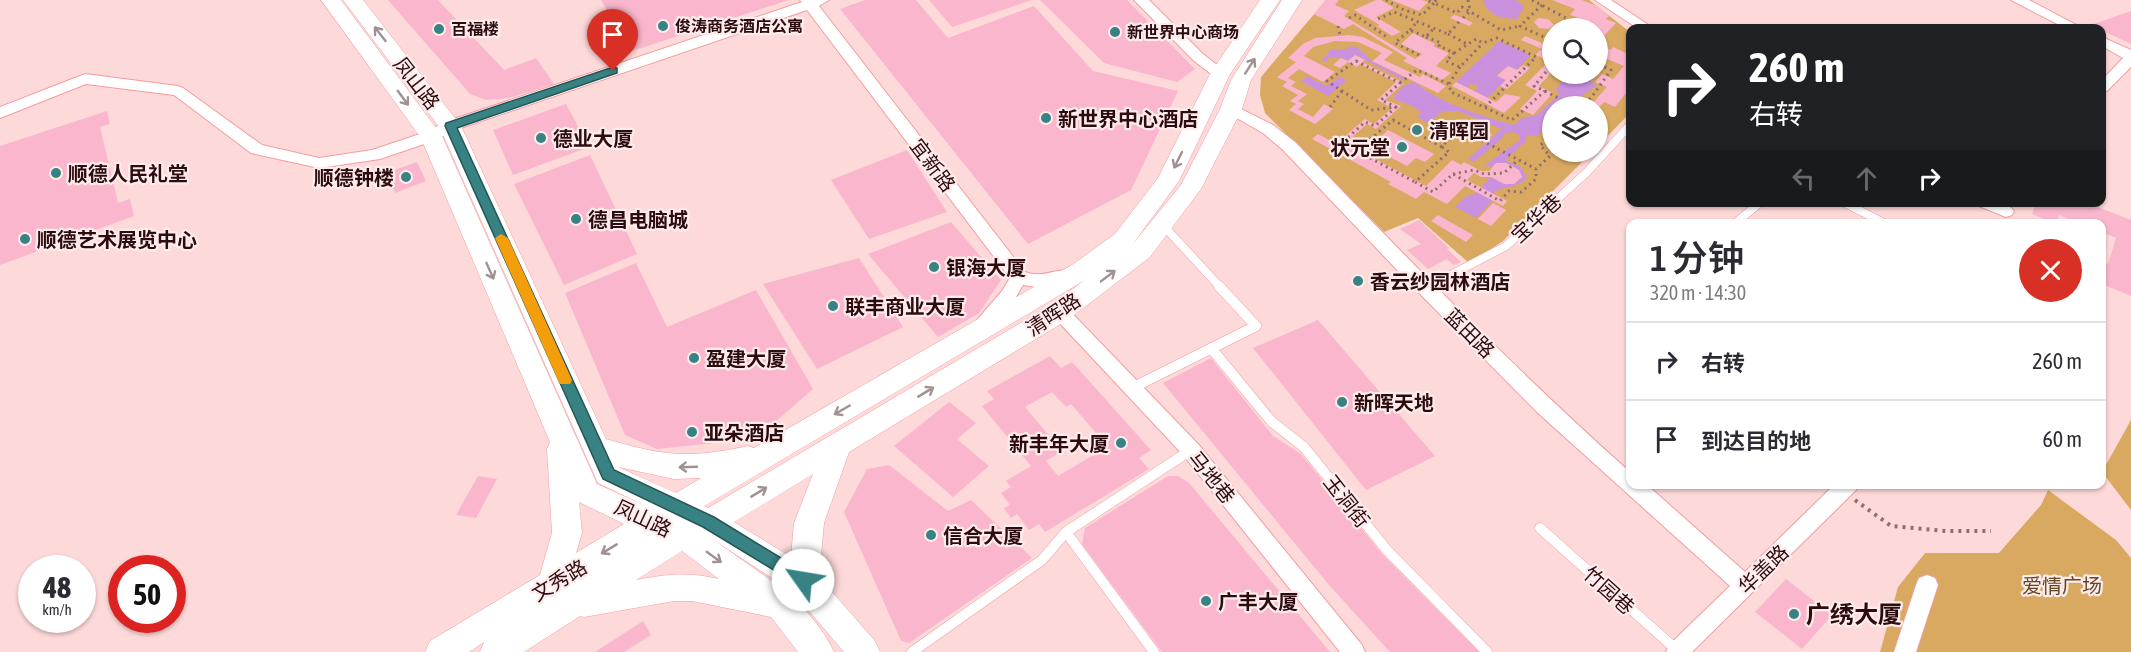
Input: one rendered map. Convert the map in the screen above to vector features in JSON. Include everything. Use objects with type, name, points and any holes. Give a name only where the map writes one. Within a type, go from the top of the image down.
[{"type":"street","name":"凤山路","points":[[331,0],[441,131],[586,492],[652,523]]},
{"type":"street","name":"凤山路","points":[[353,0],[441,131],[608,475],[679,522],[692,542],[780,605],[818,652]]},
{"type":"street","points":[[1141,0],[1198,57],[1220,74]]},
{"type":"street","name":"清晖路","points":[[679,522],[766,455],[1081,271],[1124,240],[1168,181],[1220,74],[1270,0]]},
{"type":"street","name":"清晖路","points":[[709,522],[1060,312],[1142,251],[1190,189],[1231,109],[1241,80],[1292,0]]},
{"type":"street","points":[[1602,0],[1640,24]]},
{"type":"street","points":[[2018,0],[2067,24]]},
{"type":"street","points":[[0,113],[85,79],[178,91],[257,149],[319,163],[374,155],[813,1]]},
{"type":"street","name":"宜新路","points":[[813,1],[1019,276]]},
{"type":"street","points":[[2106,43],[2131,57],[2106,84]]},
{"type":"street","name":"蓝田路","points":[[1231,109],[1268,129],[1288,146],[1545,408],[1626,480]]},
{"type":"street","points":[[980,330],[1008,296],[1019,276],[1032,282],[1050,282],[1081,271]]},
{"type":"street","name":"马地巷","points":[[1060,312],[1191,450],[1354,652]]},
{"type":"street","points":[[560,431],[567,533],[561,594],[683,587],[780,605]]},
{"type":"street","points":[[803,580],[809,523],[838,445]]},
{"type":"street","points":[[596,448],[675,467],[720,464],[766,455]]},
{"type":"street","name":"蓝田路","points":[[1637,489],[1746,586]]},
{"type":"street","name":"华盖路","points":[[1677,652],[1845,489]]},
{"type":"street","name":"文秀路","points":[[441,652],[561,594],[679,522]]},
{"type":"street","points":[[709,522],[803,580],[864,652]]},
{"type":"street","name":"文秀路","points":[[496,652],[561,594],[652,523],[709,522]]},
{"type":"street","points":[[1905,652],[1927,585]]},
{"type":"lane","name":"宝华巷","points":[[1425,288],[1506,246],[1587,172],[1626,129]]},
{"type":"lane","points":[[1740,219],[1755,207]]},
{"type":"lane","points":[[1853,207],[1876,219]]},
{"type":"lane","points":[[1132,388],[1256,326],[1162,224]]},
{"type":"lane","name":"玉洞街","points":[[1211,348],[1272,422],[1305,447],[1386,549],[1487,652]]},
{"type":"lane","points":[[912,652],[1042,560],[1066,532],[1191,450]]},
{"type":"lane","name":"竹园巷","points":[[1540,528],[1677,652]]},
{"type":"lane","points":[[1066,532],[1154,652]]},
{"type":"path","points":[[1386,0],[1404,10],[1422,15],[1435,2]]},
{"type":"path","points":[[1426,0],[1456,13],[1462,7],[1501,30],[1520,26],[1542,5]]},
{"type":"path","points":[[1468,0],[1470,11]]},
{"type":"path","points":[[1532,0],[1566,18]]},
{"type":"path","points":[[1463,18],[1470,11]]},
{"type":"path","points":[[1378,19],[1394,12],[1467,44]]},
{"type":"path","points":[[1349,18],[1355,15],[1395,43],[1419,55]]},
{"type":"path","points":[[1368,24],[1374,21]]},
{"type":"path","points":[[1395,43],[1418,21]]},
{"type":"path","points":[[1448,34],[1459,22]]},
{"type":"path","points":[[1338,26],[1340,35]]},
{"type":"path","points":[[1520,26],[1542,36]]},
{"type":"path","points":[[1425,37],[1434,28]]},
{"type":"path","points":[[1410,30],[1441,44],[1439,46],[1454,53]]},
{"type":"path","points":[[1485,107],[1536,57],[1497,38],[1483,43],[1460,67],[1449,84],[1451,92],[1512,120],[1545,91]]},
{"type":"path","points":[[1460,67],[1446,61],[1476,39],[1483,43]]},
{"type":"path","points":[[1396,107],[1371,110],[1327,81],[1356,61],[1400,83]]},
{"type":"path","points":[[1396,107],[1381,99],[1417,70],[1449,84]]},
{"type":"path","points":[[1542,77],[1534,86],[1554,96]]},
{"type":"path","points":[[1330,107],[1342,91]]},
{"type":"path","points":[[1396,107],[1375,126],[1365,122],[1342,143],[1434,192],[1453,174],[1474,170],[1484,174],[1504,173],[1518,160]]},
{"type":"path","points":[[1356,151],[1393,120],[1449,152],[1415,182]]},
{"type":"path","points":[[1442,147],[1458,128],[1536,169]]},
{"type":"path","points":[[1453,174],[1500,201],[1509,190],[1521,192],[1536,179],[1536,169],[1544,162]]},
{"type":"path","points":[[1847,489],[1891,526],[1946,531],[1991,531]]},
{"type":"green space","name":"清晖园","points":[[1326,0],[1589,0],[1626,29],[1626,117],[1608,136],[1608,96],[1542,96],[1542,162],[1582,162],[1503,241],[1469,263],[1418,218],[1384,232],[1265,113],[1260,95],[1261,77]]},
{"type":"green space","points":[[2131,420],[2131,510],[2106,477],[2106,465]]},
{"type":"green space","name":"爱情广场","points":[[2048,490],[2116,540],[2131,558],[2131,652],[1880,652],[1898,587],[1925,553],[1999,553],[2041,505]]},
{"type":"shaded area","points":[[1516,0],[1524,7],[1517,19],[1506,18],[1497,16],[1489,10],[1483,1]]},
{"type":"shaded area","points":[[1499,41],[1531,55],[1517,70],[1508,66],[1497,75],[1506,80],[1487,98],[1473,91],[1478,89],[1478,85],[1469,84],[1468,88],[1456,82]]},
{"type":"shaded area","points":[[1350,46],[1358,48],[1372,61],[1405,78],[1403,80],[1356,55],[1348,61],[1341,58],[1328,58],[1327,61],[1322,61],[1331,49],[1347,49]]},
{"type":"shaded area","points":[[1307,76],[1326,86],[1340,77],[1347,80],[1328,96],[1301,81]]},
{"type":"shaded area","points":[[1414,82],[1448,102],[1514,125],[1523,117],[1535,116],[1542,110],[1542,130],[1538,136],[1527,135],[1525,142],[1505,160],[1521,167],[1527,178],[1519,184],[1494,192],[1492,201],[1476,218],[1455,207],[1467,196],[1475,194],[1491,177],[1505,184],[1514,184],[1522,177],[1517,169],[1509,164],[1491,167],[1485,165],[1520,140],[1519,135],[1514,132],[1505,133],[1474,162],[1468,159],[1502,129],[1458,111],[1443,111],[1428,123],[1417,117],[1421,114],[1416,108],[1393,98],[1402,87]]},
{"type":"shaded area","points":[[1561,84],[1597,85],[1581,96],[1558,96],[1556,88]]},
{"type":"building","name":"百福楼","points":[[388,0],[438,0],[504,70],[536,58],[554,84],[509,98],[486,100],[470,94]]},
{"type":"building","name":"俊涛商务酒店公寓","points":[[601,0],[789,0],[632,51]]},
{"type":"building","name":"新世界中心酒店","points":[[865,0],[916,0],[948,38],[1034,6],[1093,71],[1178,91],[1131,190],[1028,244],[840,9]]},
{"type":"building","points":[[929,0],[1032,0],[952,27]]},
{"type":"building","name":"新世界中心商场","points":[[1040,0],[1127,0],[1195,69],[1177,82],[1104,63]]},
{"type":"building","points":[[1326,0],[1339,0],[1335,5],[1349,11],[1344,16],[1415,59],[1422,54],[1401,44],[1413,33],[1435,44],[1433,46],[1449,53],[1436,66],[1451,73],[1442,80],[1403,61],[1407,58],[1353,24],[1344,29],[1314,14]]},
{"type":"building","points":[[1381,0],[1394,8],[1376,17],[1401,32],[1392,36],[1377,26],[1380,25],[1354,10]]},
{"type":"building","points":[[1391,0],[1422,0],[1428,2],[1419,11]]},
{"type":"building","points":[[1552,0],[1582,0],[1597,6],[1609,16],[1607,18],[1576,18],[1570,15],[1575,9]]},
{"type":"building","points":[[2131,11],[2131,44],[2106,32],[2106,24],[2094,24]]},
{"type":"building","points":[[1454,15],[1473,23],[1469,26],[1450,18]]},
{"type":"building","points":[[1538,18],[1542,18],[1542,28],[1539,28],[1534,22]]},
{"type":"building","points":[[1608,20],[1616,23],[1608,32]]},
{"type":"building","points":[[1349,35],[1363,37],[1393,52],[1384,60],[1420,77],[1423,74],[1446,86],[1438,93],[1372,61],[1382,53],[1358,42],[1335,41],[1313,47],[1304,56],[1335,72],[1323,82],[1299,69],[1288,78],[1296,82],[1291,86],[1307,94],[1298,101],[1304,104],[1298,109],[1313,117],[1324,104],[1333,109],[1315,124],[1289,110],[1296,104],[1290,101],[1298,95],[1282,86],[1287,82],[1277,77],[1296,62],[1288,58],[1303,44],[1315,38]]},
{"type":"building","points":[[1525,36],[1542,43],[1542,49],[1521,40]]},
{"type":"building","points":[[1613,47],[1626,53],[1626,93],[1615,107],[1608,104],[1608,96],[1599,96],[1607,87],[1600,84],[1608,84],[1608,77],[1613,79],[1624,66],[1608,59],[1608,49],[1611,50]]},
{"type":"building","points":[[1540,50],[1542,51],[1542,58],[1536,55]]},
{"type":"building","points":[[1355,55],[1365,60],[1362,62],[1404,83],[1385,100],[1401,106],[1376,129],[1367,124],[1349,140],[1354,143],[1351,146],[1426,186],[1452,160],[1461,165],[1464,162],[1481,171],[1489,171],[1496,163],[1506,163],[1519,170],[1522,177],[1514,184],[1504,184],[1491,177],[1481,177],[1474,173],[1467,180],[1507,201],[1503,206],[1465,186],[1447,204],[1424,192],[1416,199],[1388,184],[1391,182],[1312,139],[1318,134],[1336,144],[1365,119],[1374,124],[1392,108],[1377,100],[1396,82],[1360,64],[1357,67],[1348,62],[1340,68],[1333,65],[1341,58],[1348,61]]},
{"type":"building","points":[[1523,65],[1530,68],[1507,89],[1500,86],[1506,80],[1497,76],[1508,66],[1517,70]]},
{"type":"building","points":[[1542,68],[1542,83],[1539,86],[1553,93],[1550,96],[1542,96],[1542,105],[1533,115],[1520,109],[1537,91],[1525,85]]},
{"type":"building","points":[[1456,82],[1496,102],[1505,94],[1521,97],[1504,113],[1452,86]]},
{"type":"building","name":"德业大厦","points":[[566,104],[589,147],[513,175],[493,130]]},
{"type":"building","name":"顺德人民礼堂","points":[[107,111],[110,124],[100,127],[118,203],[130,199],[134,216],[0,265],[0,146]]},
{"type":"building","points":[[1481,129],[1489,130],[1492,135],[1488,139],[1481,137],[1477,132]]},
{"type":"building","name":"状元堂","points":[[1388,130],[1434,154],[1425,162],[1416,158],[1407,166],[1379,151],[1388,143],[1379,138]]},
{"type":"building","points":[[907,150],[947,212],[869,239],[831,180]]},
{"type":"building","name":"德昌电脑城","points":[[590,155],[637,254],[564,285],[514,184]]},
{"type":"building","name":"顺德钟楼","points":[[417,162],[426,181],[395,193],[386,173]]},
{"type":"building","points":[[1493,203],[1506,210],[1491,226],[1478,219]]},
{"type":"building","points":[[2035,207],[2098,207],[2131,220],[2131,296],[2106,286],[2106,263],[2108,264],[2116,238],[2106,234],[2106,219],[2069,219],[2059,215],[2058,219],[2044,219],[2032,214]]},
{"type":"building","points":[[1438,215],[1473,235],[1466,242],[1431,221]]},
{"type":"building","points":[[1419,220],[1461,262],[1453,265],[1447,259],[1428,269],[1407,250],[1421,244],[1400,229]]},
{"type":"building","name":"银海大厦","points":[[951,222],[1001,280],[979,313],[938,337],[868,254]]},
{"type":"building","name":"联丰商业大厦","points":[[859,258],[903,327],[817,369],[763,284]]},
{"type":"building","name":"盈建大厦","points":[[636,263],[667,327],[756,290],[813,389],[766,430],[714,443],[657,449],[625,435],[565,293]]},
{"type":"building","name":"新晖天地","points":[[1318,320],[1435,456],[1366,490],[1253,348]]},
{"type":"building","name":"新丰年大厦","points":[[1050,356],[1061,368],[1072,362],[1151,450],[1139,458],[1149,469],[1045,532],[1039,524],[1029,530],[1017,514],[1011,518],[1004,508],[1010,505],[1001,493],[1011,487],[1006,481],[1031,466],[982,406],[994,399],[987,391]],"holes":[[[1052,392],[1066,407],[1071,404],[1096,433],[1091,437],[1102,450],[1058,476],[1046,461],[1062,451],[1025,407]]]},
{"type":"building","points":[[1211,358],[1273,436],[1301,454],[1382,554],[1479,652],[1390,652],[1329,585],[1163,383]]},
{"type":"building","points":[[949,402],[976,423],[957,439],[989,466],[953,497],[894,446]]},
{"type":"building","name":"信合大厦","points":[[889,465],[948,511],[971,500],[1032,558],[909,643],[901,641],[844,512],[867,469]]},
{"type":"building","points":[[478,476],[497,479],[476,518],[456,515]]},
{"type":"building","name":"广丰大厦","points":[[1168,476],[1178,476],[1189,483],[1330,652],[1162,652],[1082,544],[1085,528]]},
{"type":"building","name":"广绣大厦","points":[[1786,579],[1832,615],[1802,649],[1755,612]]},
{"type":"building","points":[[643,621],[651,635],[624,652],[595,652]]},
{"type":"slow traffic","points":[[501,238],[565,380]]},
{"type":"place","name":"俊涛商务酒店公寓","points":[[663,26]]},
{"type":"place","name":"百福楼","points":[[439,29]]},
{"type":"place","name":"新世界中心商场","points":[[1115,32]]},
{"type":"place","name":"新世界中心酒店","points":[[1046,118]]},
{"type":"place","name":"清晖园","points":[[1417,130]]},
{"type":"place","name":"德业大厦","points":[[541,138]]},
{"type":"place","name":"状元堂","points":[[1402,147]]},
{"type":"place","name":"顺德人民礼堂","points":[[56,173]]},
{"type":"place","name":"顺德钟楼","points":[[406,177]]},
{"type":"place","name":"德昌电脑城","points":[[576,219]]},
{"type":"place","name":"顺德艺术展览中心","points":[[25,239]]},
{"type":"place","name":"银海大厦","points":[[934,267]]},
{"type":"place","name":"香云纱园林酒店","points":[[1358,281]]},
{"type":"place","name":"联丰商业大厦","points":[[833,306]]},
{"type":"place","name":"盈建大厦","points":[[694,358]]},
{"type":"place","name":"新晖天地","points":[[1342,402]]},
{"type":"place","name":"亚朵酒店","points":[[692,432]]},
{"type":"place","name":"新丰年大厦","points":[[1121,443]]},
{"type":"place","name":"信合大厦","points":[[931,535]]},
{"type":"place","name":"广丰大厦","points":[[1206,601]]},
{"type":"place","name":"广绣大厦","points":[[1794,614]]},
{"type":"route","points":[[613,71],[450,126],[608,475],[709,522],[803,580]]}]
